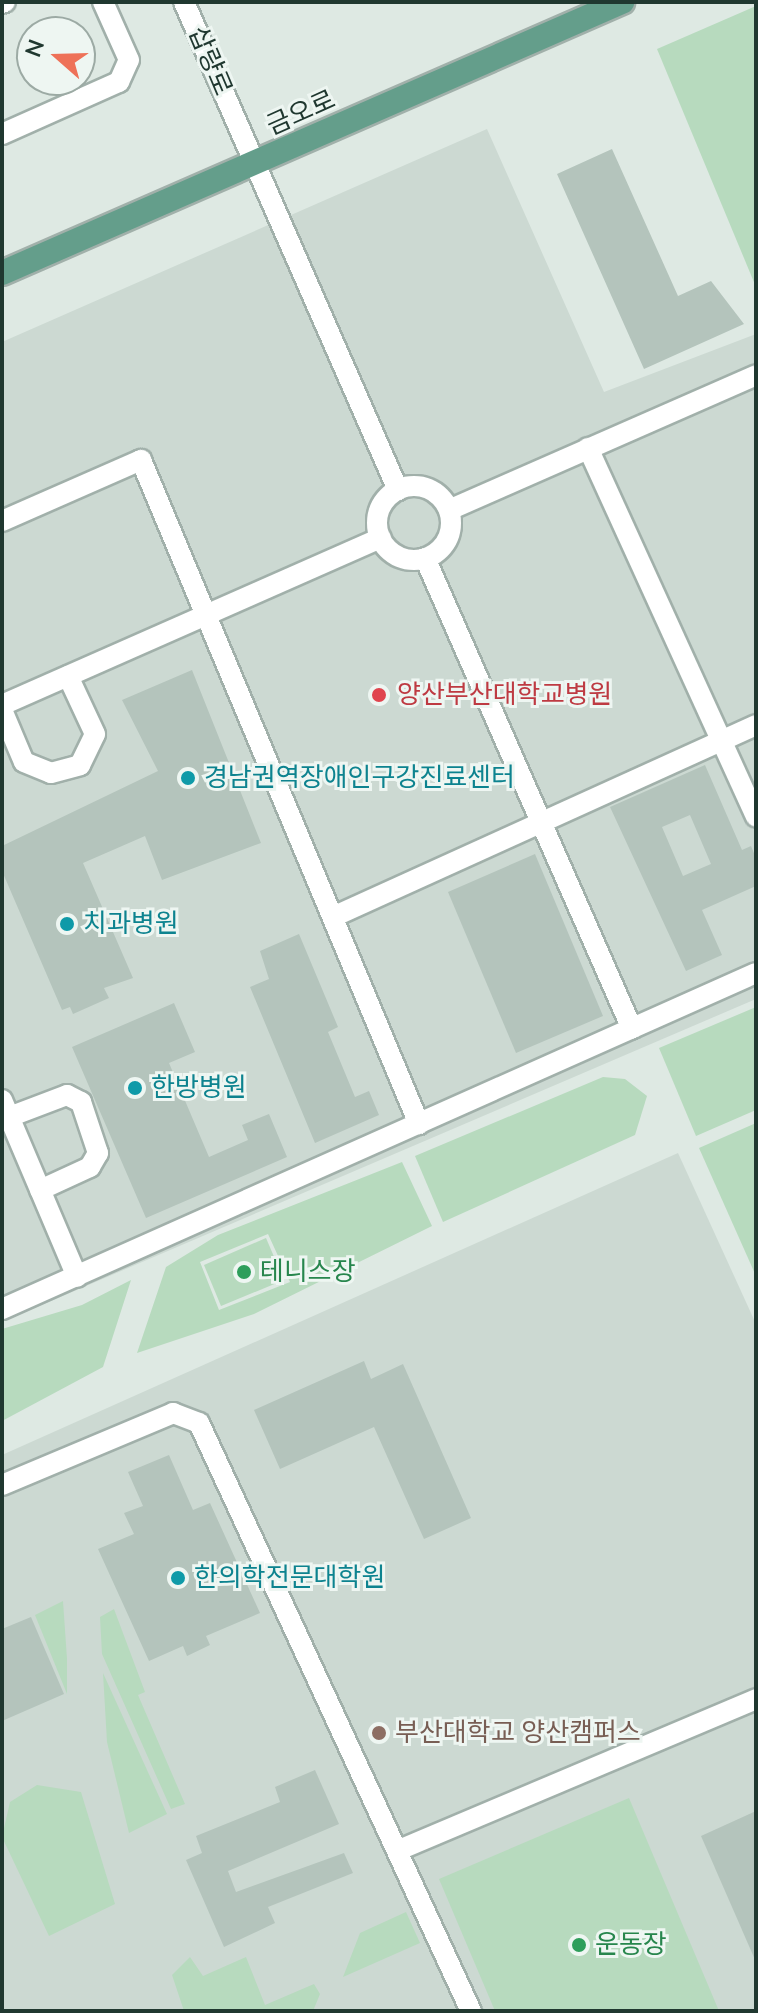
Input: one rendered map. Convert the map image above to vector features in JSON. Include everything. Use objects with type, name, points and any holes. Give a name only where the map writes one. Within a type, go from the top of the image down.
[{"type":"main road","name":"금오로","points":[[2,273],[622,2]]},
{"type":"street","points":[[2,134],[119,82],[129,60],[103,2]]},
{"type":"street","name":"삽량로","points":[[184,2],[398,490]]},
{"type":"street","points":[[449,510],[756,375]]},
{"type":"street","points":[[588,448],[756,816]]},
{"type":"street","points":[[2,521],[141,460],[335,916],[419,1124]]},
{"type":"street","points":[[422,487],[449,510],[445,544],[425,558],[404,559],[381,538],[378,516],[398,490],[422,487]]},
{"type":"street","points":[[68,676],[95,734],[80,765],[51,773],[24,762],[2,708],[68,676],[206,614],[381,538]]},
{"type":"street","points":[[425,558],[632,1029]]},
{"type":"street","points":[[335,916],[542,825],[756,725]]},
{"type":"street","points":[[2,1309],[756,973]]},
{"type":"street","points":[[40,1190],[90,1167],[98,1153],[81,1102],[67,1095],[6,1108],[40,1190],[77,1277]]},
{"type":"street","points":[[2,1485],[173,1413],[199,1423],[471,2011]]},
{"type":"street","points":[[399,1850],[756,1699]]},
{"type":"shaded area","name":"양산부산대학교병원","points":[[487,129],[604,392],[756,334],[756,999],[2,1322],[2,342]]},
{"type":"shaded area","name":"부산대학교 양산캠퍼스","points":[[678,1153],[756,1324],[756,2011],[2,2011],[2,1455]]},
{"type":"green space","points":[[756,6],[756,287],[657,49]]},
{"type":"green space","points":[[756,1007],[756,1110],[696,1136],[659,1048]]},
{"type":"green space","points":[[603,1077],[625,1079],[647,1096],[635,1135],[443,1222],[415,1156]]},
{"type":"green space","points":[[756,1123],[756,1276],[699,1148]]},
{"type":"green space","points":[[402,1162],[432,1226],[254,1314],[137,1353],[166,1267],[218,1235]],"holes":[[[268,1234],[290,1282],[219,1310],[200,1262]]]},
{"type":"green space","name":"테니스장","points":[[266,1238],[284,1280],[221,1306],[204,1265]]},
{"type":"green space","points":[[131,1280],[103,1367],[2,1421],[2,1329],[82,1305]]},
{"type":"green space","points":[[63,1601],[67,1659],[67,1694],[35,1615]]},
{"type":"green space","points":[[114,1609],[145,1692],[138,1695],[185,1804],[171,1809],[102,1654],[100,1617]]},
{"type":"green space","points":[[103,1673],[167,1814],[129,1833],[107,1742]]},
{"type":"green space","points":[[37,1785],[81,1792],[115,1904],[49,1936],[2,1837],[10,1802]]},
{"type":"green space","name":"운동장","points":[[629,1798],[719,2011],[495,2011],[439,1879]]},
{"type":"green space","points":[[406,1912],[420,1943],[343,1977],[360,1933]]},
{"type":"green space","points":[[190,1957],[203,1976],[246,1957],[265,2005],[314,1984],[320,1994],[313,2011],[184,2011],[172,1975]]},
{"type":"building","points":[[612,149],[678,296],[711,281],[744,324],[644,369],[557,174]]},
{"type":"building","points":[[192,670],[261,843],[162,880],[145,836],[83,863],[133,978],[104,988],[109,998],[73,1014],[70,1007],[62,1010],[2,871],[2,846],[158,771],[122,700]]},
{"type":"building","points":[[705,765],[742,850],[751,846],[756,858],[756,886],[702,910],[722,955],[686,971],[610,807]],"holes":[[[690,815],[711,864],[683,876],[662,827]]]},
{"type":"building","points":[[535,854],[603,1016],[516,1053],[448,892]]},
{"type":"building","points":[[299,934],[338,1027],[328,1032],[355,1097],[369,1091],[379,1115],[315,1143],[250,987],[269,979],[260,951]]},
{"type":"building","name":"한방병원","points":[[174,1003],[195,1052],[169,1063],[209,1157],[248,1140],[242,1125],[269,1114],[287,1157],[146,1218],[72,1047]]},
{"type":"building","points":[[364,1361],[371,1379],[403,1364],[471,1518],[424,1539],[374,1427],[280,1469],[254,1410]]},
{"type":"building","name":"한의학전문대학원","points":[[169,1455],[193,1510],[210,1503],[260,1613],[206,1636],[210,1645],[187,1656],[183,1646],[149,1661],[98,1549],[134,1534],[124,1513],[143,1506],[128,1472]]},
{"type":"building","points":[[31,1617],[64,1694],[2,1721],[2,1629]]},
{"type":"building","points":[[315,1770],[339,1824],[228,1871],[236,1892],[344,1853],[353,1873],[268,1907],[275,1923],[224,1947],[186,1860],[202,1853],[196,1836],[280,1802],[275,1787]]},
{"type":"building","points":[[756,1811],[756,1962],[701,1836]]},
{"type":"place","name":"양산부산대학교병원","points":[[379,695]]},
{"type":"place","name":"경남권역장애인구강진료센터","points":[[188,778]]},
{"type":"place","name":"치과병원","points":[[67,924]]},
{"type":"place","name":"한방병원","points":[[135,1088]]},
{"type":"place","name":"테니스장","points":[[244,1272]]},
{"type":"place","name":"한의학전문대학원","points":[[178,1578]]},
{"type":"place","name":"부산대학교 양산캠퍼스","points":[[379,1733]]},
{"type":"place","name":"운동장","points":[[579,1945]]}]
